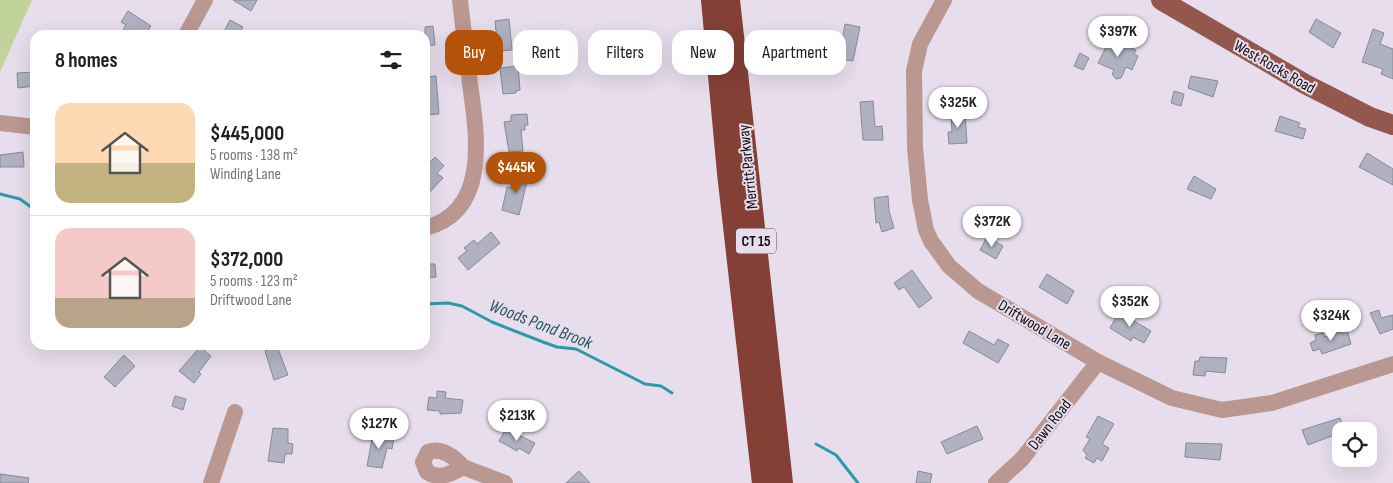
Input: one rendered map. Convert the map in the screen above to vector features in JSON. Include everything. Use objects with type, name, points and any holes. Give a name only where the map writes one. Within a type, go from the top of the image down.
[{"type":"highway","name":"Merritt Parkway","points":[[712,0],[728,173],[763,483]]},
{"type":"highway","name":"Merritt Parkway","points":[[729,0],[782,483]]},
{"type":"main road","name":"West Rocks Road","points":[[1161,0],[1305,84],[1363,114],[1393,125]]},
{"type":"street","points":[[189,30],[205,0]]},
{"type":"street","points":[[430,227],[440,224],[459,209],[470,189],[473,177],[476,136],[460,0]]},
{"type":"street","name":"Driftwood Lane","points":[[944,0],[920,44],[914,71],[915,148],[920,200],[926,230],[931,241],[949,266],[978,291],[1098,362],[1172,398],[1222,410],[1281,401],[1393,364]]},
{"type":"street","points":[[0,123],[30,126]]},
{"type":"street","name":"Dawn Road","points":[[996,483],[1022,459],[1098,362]]},
{"type":"street","points":[[211,483],[235,412]]},
{"type":"street","points":[[463,467],[506,483]]},
{"type":"green space","points":[[0,0],[32,0],[0,72]]},
{"type":"building","points":[[233,0],[257,0],[251,11]]},
{"type":"building","points":[[128,11],[151,26],[148,30],[123,30],[126,25],[121,22]]},
{"type":"building","points":[[509,19],[512,50],[503,51],[503,30],[496,30],[495,21]]},
{"type":"building","points":[[1316,19],[1341,33],[1333,48],[1309,32]]},
{"type":"building","points":[[230,20],[243,27],[241,30],[225,30]]},
{"type":"building","points":[[845,24],[860,27],[853,61],[846,60],[846,30],[844,30]]},
{"type":"building","points":[[433,26],[435,45],[430,46],[430,30],[425,30],[425,27]]},
{"type":"building","points":[[1373,29],[1384,33],[1380,44],[1393,49],[1393,79],[1381,74],[1383,69],[1362,62]]},
{"type":"building","points":[[1110,39],[1136,50],[1134,54],[1138,56],[1132,70],[1126,67],[1121,78],[1116,79],[1112,74],[1114,70],[1098,63]]},
{"type":"building","points":[[1080,53],[1089,58],[1083,70],[1074,66]]},
{"type":"building","points":[[513,67],[513,75],[519,75],[520,90],[516,91],[516,93],[503,94],[501,75],[503,75],[503,68]]},
{"type":"building","points":[[30,72],[30,87],[18,88],[17,73]]},
{"type":"building","points":[[436,76],[439,114],[430,115],[430,77]]},
{"type":"building","points":[[1191,76],[1218,81],[1213,97],[1188,88]]},
{"type":"building","points":[[1174,91],[1184,94],[1181,106],[1171,103]]},
{"type":"building","points":[[873,101],[875,127],[882,126],[883,140],[863,140],[860,102]]},
{"type":"building","points":[[965,112],[967,143],[949,144],[948,132],[952,132],[951,113]]},
{"type":"building","points":[[527,114],[528,125],[525,125],[525,130],[521,130],[523,151],[509,152],[504,122],[511,121],[511,115]]},
{"type":"building","points":[[1280,116],[1300,123],[1298,127],[1306,129],[1303,139],[1275,131]]},
{"type":"building","points":[[23,152],[24,167],[0,167],[0,155]]},
{"type":"building","points":[[1367,153],[1393,169],[1393,185],[1359,167]]},
{"type":"building","points":[[435,157],[444,166],[437,173],[443,178],[430,192],[430,162]]},
{"type":"building","points":[[519,170],[529,173],[519,215],[502,210],[507,187],[511,188],[514,176],[517,176]]},
{"type":"building","points":[[1194,176],[1216,189],[1211,199],[1187,189]]},
{"type":"building","points":[[888,196],[889,211],[894,228],[882,232],[879,222],[876,223],[874,198]]},
{"type":"building","points":[[491,232],[500,243],[468,270],[458,258],[467,251],[464,248],[474,240],[477,244]]},
{"type":"building","points":[[987,237],[1003,246],[996,259],[980,250]]},
{"type":"building","points":[[430,264],[435,264],[436,277],[430,278]]},
{"type":"building","points":[[912,270],[932,298],[919,308],[904,287],[899,290],[894,283]]},
{"type":"building","points":[[1047,274],[1074,291],[1067,304],[1039,287]]},
{"type":"building","points":[[1379,310],[1381,318],[1393,315],[1393,329],[1380,334],[1370,313]]},
{"type":"building","points":[[1119,312],[1151,331],[1144,343],[1133,337],[1131,341],[1110,328]]},
{"type":"building","points":[[1347,330],[1351,344],[1322,354],[1320,349],[1313,351],[1310,343],[1316,340],[1315,335],[1323,333],[1324,337]]},
{"type":"building","points":[[969,331],[994,345],[998,339],[1009,345],[998,363],[963,343]]},
{"type":"building","points":[[197,350],[204,350],[211,356],[199,372],[201,374],[194,383],[179,371]]},
{"type":"building","points":[[279,350],[288,375],[274,380],[265,351]]},
{"type":"building","points":[[124,355],[135,366],[115,387],[104,377]]},
{"type":"building","points":[[1200,357],[1227,358],[1225,373],[1206,371],[1205,376],[1193,375],[1195,361],[1199,361]]},
{"type":"building","points":[[437,391],[446,392],[445,398],[463,400],[461,413],[440,414],[440,411],[427,410],[429,397],[437,398]]},
{"type":"building","points":[[175,396],[186,399],[183,410],[172,406]]},
{"type":"building","points":[[1098,416],[1114,424],[1102,444],[1109,448],[1102,461],[1097,458],[1094,463],[1085,458],[1087,455],[1083,450],[1090,439],[1086,437]]},
{"type":"building","points":[[1340,418],[1342,422],[1332,422],[1332,436],[1308,445],[1302,430]]},
{"type":"building","points":[[977,426],[983,439],[947,454],[941,442]]},
{"type":"building","points":[[273,428],[288,429],[288,443],[293,444],[292,454],[285,454],[284,463],[268,461]]},
{"type":"building","points":[[506,429],[535,443],[529,454],[519,448],[517,451],[499,441]]},
{"type":"building","points":[[373,434],[394,438],[392,449],[387,448],[382,468],[367,466]]},
{"type":"building","points":[[1186,443],[1222,444],[1220,460],[1185,457]]},
{"type":"building","points":[[579,471],[590,483],[566,483]]},
{"type":"building","points":[[918,471],[932,474],[930,483],[916,483]]},
{"type":"building","points":[[0,474],[29,478],[28,483],[0,483]]},
{"type":"waterway","name":"Woods Pond Brook","points":[[0,194],[20,199],[30,206]]},
{"type":"waterway","name":"Woods Pond Brook","points":[[430,304],[448,303],[462,306],[492,322],[543,342],[557,347],[576,349],[645,384],[661,386],[672,393]]},
{"type":"waterway","name":"Woods Pond Brook","points":[[816,444],[836,455],[858,483]]}]
